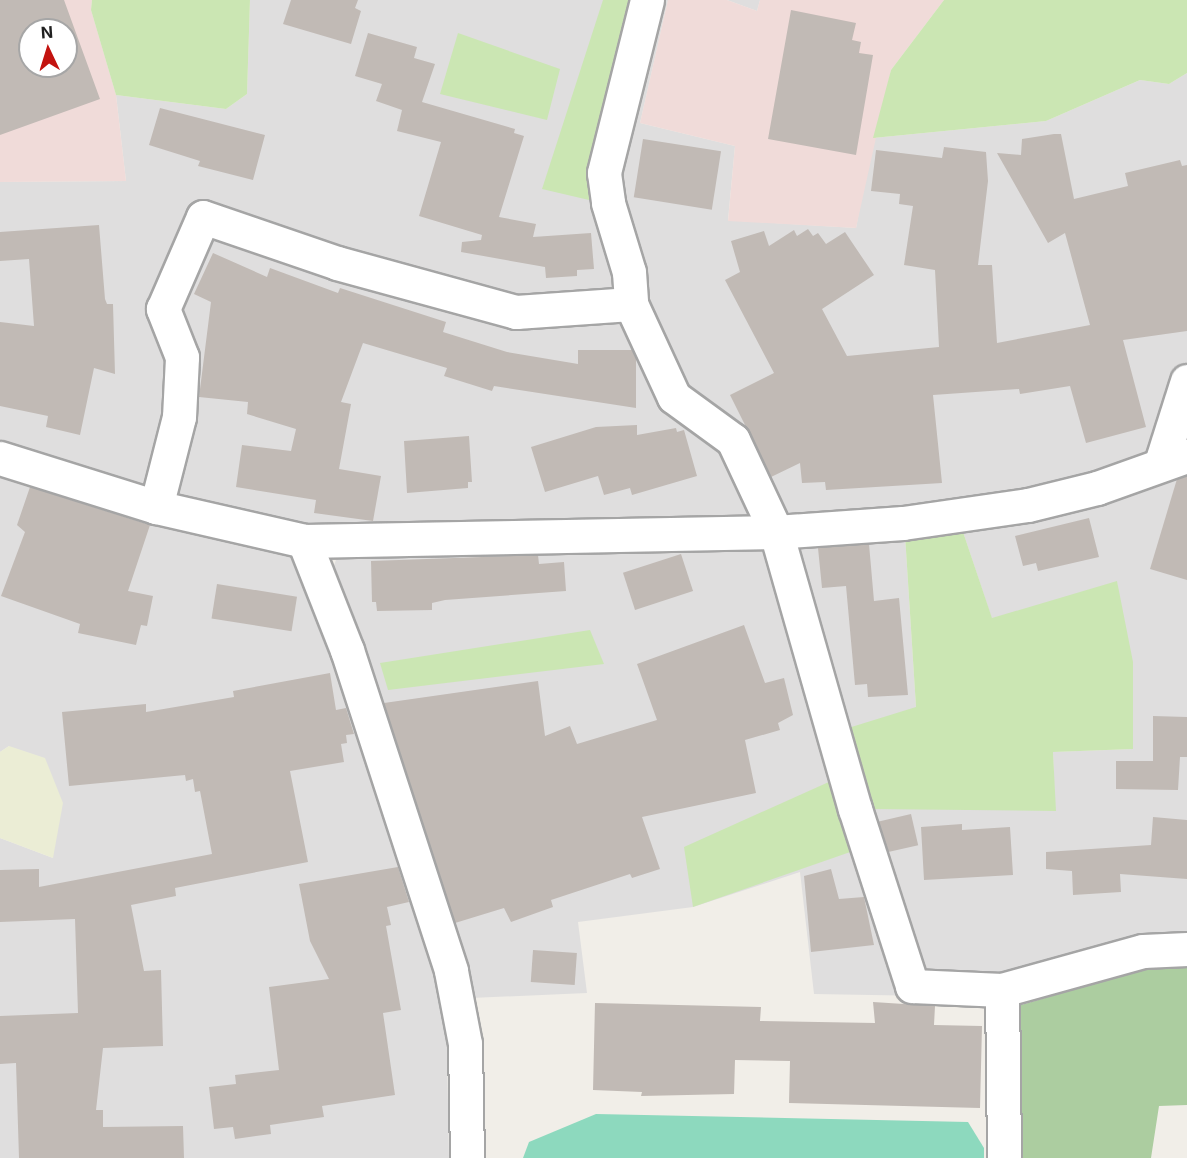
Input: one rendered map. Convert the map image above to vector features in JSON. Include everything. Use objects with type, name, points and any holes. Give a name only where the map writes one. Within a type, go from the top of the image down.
[{"type":"street","points":[[647,0],[604,173],[608,203],[628,272],[631,304],[674,397],[733,440],[776,531],[855,809],[912,986],[1002,990],[1143,951],[1187,949]]},
{"type":"street","points":[[156,507],[179,417],[182,357],[162,309],[203,217],[337,263],[516,312],[631,304]]},
{"type":"street","points":[[0,458],[156,507],[304,541],[776,531],[965,516],[1096,488],[1174,460],[1187,381]]},
{"type":"street","points":[[304,541],[347,650],[451,971],[465,1044],[467,1158]]},
{"type":"street","points":[[1002,990],[1004,1158]]},
{"type":"shaded area","points":[[0,0],[92,0],[91,10],[116,95],[126,181],[0,182]]},
{"type":"shaded area","points":[[250,0],[668,0],[640,123],[735,146],[728,220],[856,228],[873,138],[1046,121],[1140,80],[1169,84],[1187,73],[1187,447],[1088,479],[945,506],[764,520],[312,531],[0,449],[0,182],[126,181],[116,95],[226,109],[247,94]]},
{"type":"shaded area","points":[[668,0],[727,0],[757,11],[760,0],[944,0],[891,70],[856,228],[728,221],[735,146],[640,123]]},
{"type":"shaded area","points":[[727,0],[760,0],[757,11]]},
{"type":"shaded area","points":[[1187,463],[1187,964],[1148,968],[1014,1007],[987,997],[814,994],[800,872],[693,907],[578,922],[587,993],[471,998],[330,576],[339,552],[905,535],[916,707],[1055,811],[1053,752],[1133,749],[1117,582],[992,619],[962,529]]},
{"type":"shaded area","points":[[0,469],[290,552],[338,663],[446,995],[449,1158],[0,1158],[0,838],[53,858],[9,746],[0,752]]},
{"type":"green space","points":[[92,0],[250,0],[247,94],[226,109],[116,95],[91,10]]},
{"type":"green space","points":[[603,0],[636,0],[589,200],[542,189]]},
{"type":"green space","points":[[944,0],[1187,0],[1187,73],[1169,84],[1140,80],[1046,121],[873,138],[891,70]]},
{"type":"green space","points":[[458,33],[560,69],[547,120],[440,94]]},
{"type":"green space","points":[[962,529],[992,618],[1117,581],[1133,662],[1133,749],[1053,752],[1056,811],[869,809],[845,729],[916,707],[905,535]]},
{"type":"green space","points":[[590,630],[604,664],[388,690],[380,663]]},
{"type":"green space","points":[[9,746],[45,758],[63,803],[53,858],[0,838],[0,752]]},
{"type":"green space","points":[[831,781],[856,850],[693,907],[684,847]]},
{"type":"green space","points":[[1187,964],[1187,1105],[1159,1106],[1151,1158],[1018,1158],[1014,1007],[1148,968]]},
{"type":"green space","points":[[596,1114],[968,1122],[984,1148],[984,1158],[523,1158],[529,1142]]},
{"type":"building","points":[[0,0],[64,0],[71,18],[18,18],[18,78],[78,78],[78,38],[100,99],[0,135]]},
{"type":"building","points":[[291,0],[358,0],[355,8],[361,11],[351,44],[283,24]]},
{"type":"building","points":[[791,10],[856,23],[852,40],[861,42],[859,53],[873,55],[856,155],[768,139]]},
{"type":"building","points":[[368,33],[417,47],[414,58],[435,64],[422,102],[515,129],[514,133],[524,136],[499,217],[536,224],[533,237],[591,233],[594,269],[577,270],[577,276],[546,278],[545,267],[461,252],[462,242],[481,240],[482,235],[419,216],[441,142],[397,131],[402,110],[376,101],[382,84],[355,76]]},
{"type":"building","points":[[160,108],[265,135],[253,180],[198,166],[200,161],[149,145]]},
{"type":"building","points":[[1061,134],[1074,199],[1128,186],[1125,173],[1180,160],[1182,166],[1187,165],[1187,331],[1123,340],[1146,427],[1086,443],[1070,386],[1020,394],[1019,389],[933,395],[942,483],[826,490],[825,482],[802,483],[800,463],[771,477],[730,395],[774,373],[725,280],[740,272],[731,241],[764,231],[769,246],[794,230],[797,236],[808,229],[813,236],[818,233],[826,244],[845,232],[874,275],[822,309],[847,356],[939,347],[935,270],[904,265],[913,206],[899,204],[900,194],[871,191],[876,150],[942,158],[944,147],[986,152],[988,181],[978,265],[992,265],[997,343],[1090,325],[1065,233],[1048,243],[997,153],[1021,155],[1022,139]]},
{"type":"building","points":[[643,139],[721,151],[712,210],[634,197]]},
{"type":"building","points":[[99,225],[105,299],[107,304],[113,304],[115,374],[94,368],[80,435],[46,427],[48,416],[0,406],[0,322],[34,326],[29,259],[0,261],[0,232]]},
{"type":"building","points":[[213,253],[267,277],[270,268],[338,293],[340,288],[446,322],[443,332],[507,352],[578,364],[578,350],[632,350],[636,358],[636,408],[494,386],[492,391],[444,376],[447,368],[363,343],[341,402],[351,404],[339,469],[381,476],[373,521],[314,513],[316,500],[236,487],[242,445],[291,451],[296,429],[247,414],[248,402],[199,397],[211,302],[194,294]]},
{"type":"building","points":[[637,425],[637,435],[676,428],[677,432],[684,430],[697,476],[632,495],[630,488],[604,495],[598,476],[545,492],[531,447],[596,427]]},
{"type":"building","points":[[469,436],[472,482],[468,482],[468,488],[407,493],[404,441]]},
{"type":"building","points":[[1187,476],[1187,580],[1150,569],[1177,479]]},
{"type":"building","points":[[30,487],[150,525],[128,591],[153,596],[147,626],[141,625],[136,645],[78,633],[80,624],[1,596],[25,532],[17,525]]},
{"type":"building","points":[[1089,518],[1099,557],[1038,571],[1036,563],[1023,566],[1015,536]]},
{"type":"building","points":[[869,544],[874,601],[899,598],[908,695],[868,697],[867,684],[855,685],[846,586],[822,588],[818,548]]},
{"type":"building","points":[[681,554],[693,591],[635,610],[623,573]]},
{"type":"building","points":[[538,555],[539,564],[564,562],[566,591],[445,600],[432,603],[432,610],[377,611],[376,602],[372,602],[371,561]]},
{"type":"building","points":[[217,584],[297,597],[292,631],[212,619]]},
{"type":"building","points":[[744,625],[765,683],[784,678],[793,715],[778,723],[780,730],[745,740],[756,793],[642,817],[660,869],[632,878],[630,874],[551,900],[553,907],[511,922],[504,908],[455,923],[384,703],[538,681],[545,736],[570,726],[577,744],[657,720],[637,664]]},
{"type":"building","points":[[330,673],[336,710],[346,708],[354,734],[346,735],[347,743],[341,744],[344,762],[290,771],[308,862],[175,888],[176,896],[131,905],[144,971],[161,970],[163,1046],[103,1048],[96,1110],[103,1110],[103,1127],[183,1126],[184,1158],[19,1158],[16,1063],[0,1064],[0,1016],[78,1013],[75,919],[0,922],[0,870],[39,869],[39,887],[212,854],[200,791],[195,792],[193,779],[186,781],[185,775],[69,786],[62,712],[146,704],[146,712],[234,697],[233,691]]},
{"type":"building","points":[[1153,716],[1187,717],[1187,757],[1180,757],[1178,790],[1116,789],[1116,761],[1153,761]]},
{"type":"building","points":[[911,814],[918,845],[886,853],[879,821]]},
{"type":"building","points":[[1153,817],[1187,820],[1187,879],[1120,874],[1121,892],[1073,895],[1072,871],[1046,869],[1046,852],[1151,845]]},
{"type":"building","points":[[962,824],[962,830],[1010,827],[1013,875],[924,880],[921,827]]},
{"type":"building","points":[[398,867],[409,902],[387,907],[391,925],[386,926],[401,1010],[383,1013],[395,1095],[322,1106],[324,1117],[270,1125],[271,1134],[235,1139],[233,1127],[214,1129],[209,1087],[236,1084],[235,1075],[279,1070],[269,987],[329,979],[310,941],[299,884]]},
{"type":"building","points":[[831,869],[839,899],[864,897],[874,945],[811,952],[804,876]]},
{"type":"building","points":[[533,950],[577,953],[575,985],[531,982]]},
{"type":"building","points":[[873,1002],[935,1006],[934,1025],[982,1026],[980,1108],[789,1103],[790,1061],[735,1060],[734,1094],[641,1096],[642,1092],[593,1090],[595,1003],[761,1007],[760,1021],[875,1023]]}]
